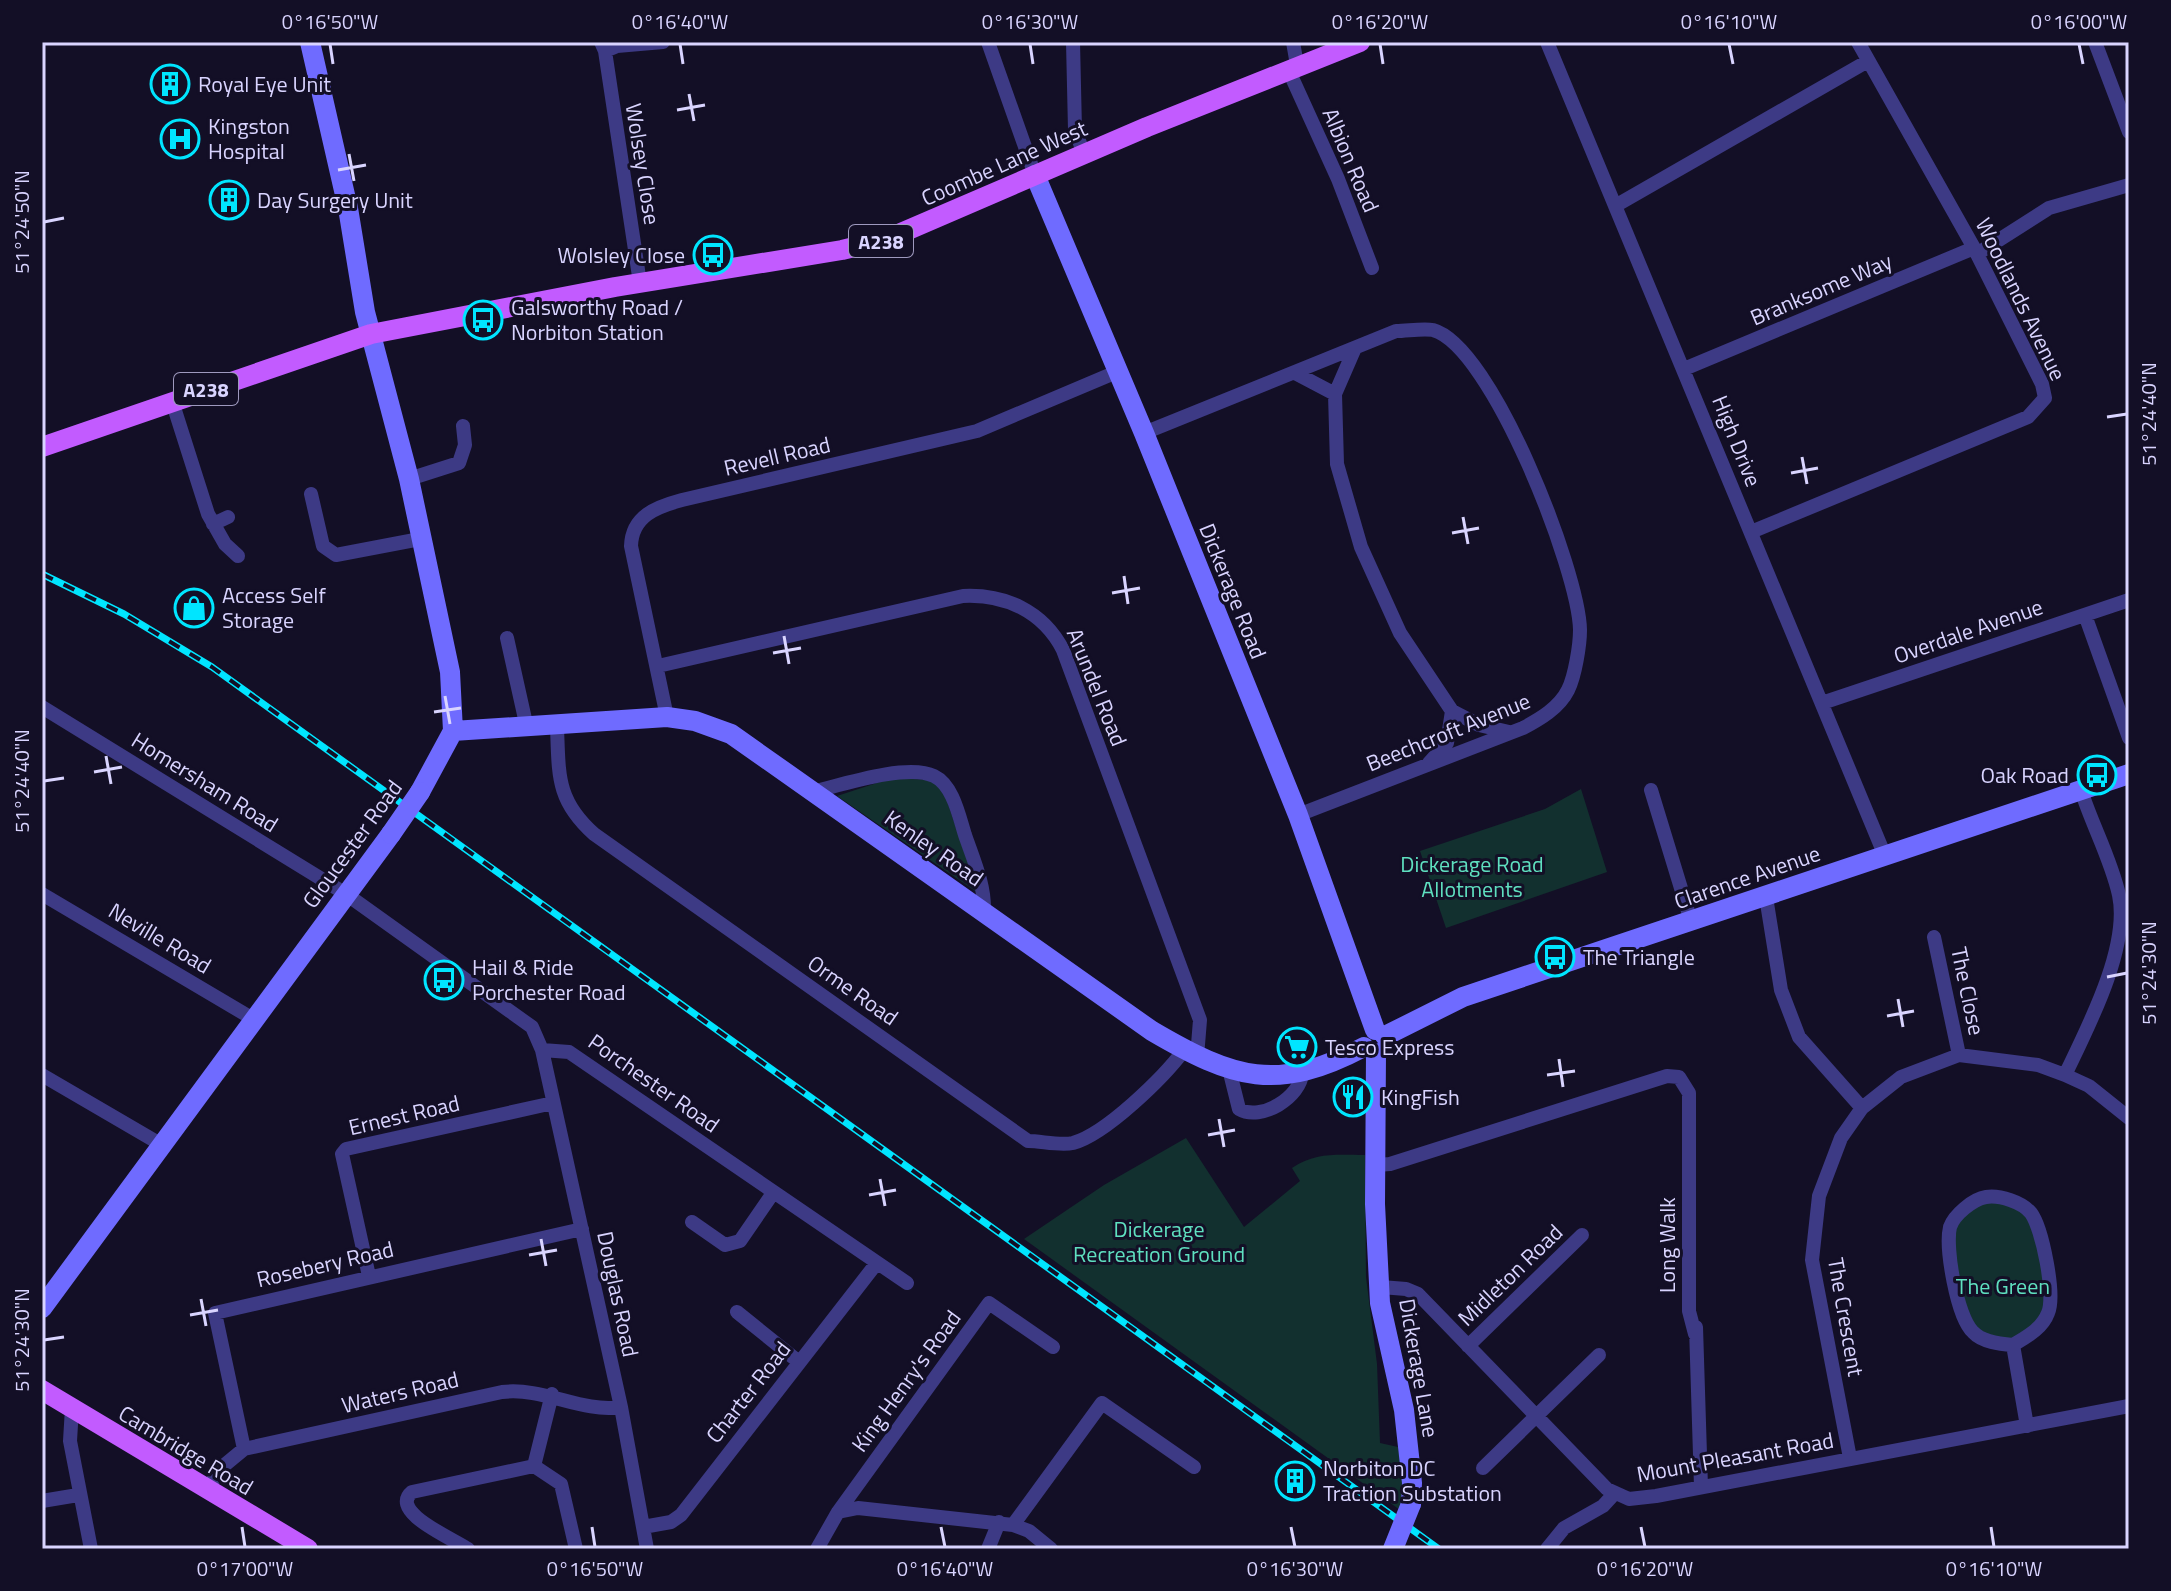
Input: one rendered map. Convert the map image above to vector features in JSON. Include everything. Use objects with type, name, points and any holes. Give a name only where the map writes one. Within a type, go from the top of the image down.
[{"type":"main road","name":"Coombe Lane West","points":[[371,334],[640,283],[870,244],[940,218],[1084,154],[1360,42]]},
{"type":"main road","name":"A238","points":[[42,447],[371,334]]},
{"type":"main road","name":"Cambridge Road","points":[[42,1390],[308,1549]]},
{"type":"street","points":[[310,42],[348,208],[371,334],[409,479],[450,672],[453,731]]},
{"type":"street","name":"Wolsey Close","points":[[640,283],[603,47],[663,42]]},
{"type":"street","points":[[988,42],[1035,175]]},
{"type":"street","points":[[1073,42],[1075,130],[1084,154]]},
{"type":"street","name":"Albion Road","points":[[1293,42],[1293,67],[1372,268]]},
{"type":"street","name":"High Drive","points":[[1547,42],[1885,856]]},
{"type":"street","name":"Woodlands Avenue","points":[[1751,532],[2038,410],[2045,398],[2042,384],[1976,251],[1858,42]]},
{"type":"street","points":[[2095,42],[2129,132]]},
{"type":"street","points":[[1615,206],[1868,61]]},
{"type":"street","name":"Dickerage Road","points":[[1035,175],[1119,371],[1298,815],[1375,1041],[1376,1239],[1381,1287]]},
{"type":"street","name":"Branksome Way","points":[[1684,369],[1976,251],[2049,208],[2129,185]]},
{"type":"street","name":"Beechcroft Avenue","points":[[1144,433],[1297,374],[1396,331],[1434,330],[1461,351],[1495,396],[1527,458],[1560,549],[1580,629],[1569,689],[1547,715],[1427,766],[1298,815]]},
{"type":"street","points":[[1355,348],[1335,394],[1337,464],[1361,547],[1400,633],[1452,711],[1479,725],[1510,732]]},
{"type":"street","name":"Revell Road","points":[[667,717],[631,546],[637,525],[655,507],[977,431],[1119,371]]},
{"type":"street","points":[[1297,374],[1335,394]]},
{"type":"street","points":[[172,401],[213,524],[225,544],[238,556]]},
{"type":"street","points":[[409,479],[468,464],[463,426]]},
{"type":"street","points":[[311,494],[323,546],[336,555],[420,539]]},
{"type":"street","points":[[213,524],[228,517]]},
{"type":"street","name":"Arundel Road","points":[[658,666],[963,596],[995,597],[1035,615],[1047,625],[1063,650],[1200,1020],[1191,1053]]},
{"type":"street","name":"Overdale Avenue","points":[[1822,703],[2129,600]]},
{"type":"street","points":[[2085,615],[2129,738]]},
{"type":"street","points":[[507,638],[527,728]]},
{"type":"street","name":"Homersham Road","points":[[42,707],[346,894]]},
{"type":"street","points":[[1427,766],[1447,743],[1452,711]]},
{"type":"street","name":"Kenley Road","points":[[453,731],[557,727],[667,717],[695,721],[731,734],[1191,1053],[1229,1069],[1268,1076],[1302,1073],[1375,1041]]},
{"type":"street","name":"Orme Road","points":[[557,727],[563,798],[572,815],[594,834],[1028,1141],[1072,1144],[1096,1130],[1191,1053]]},
{"type":"street","name":"Gloucester Road","points":[[42,1308],[391,834],[420,792],[453,731]]},
{"type":"street","points":[[812,792],[912,771],[935,776],[948,789],[958,812],[985,893],[984,912]]},
{"type":"street","name":"Clarence Avenue","points":[[1375,1041],[1449,1002],[2129,774]]},
{"type":"street","points":[[1651,790],[1691,921]]},
{"type":"street","points":[[2065,1075],[2116,951],[2122,921],[2116,883],[2081,790]]},
{"type":"street","name":"Neville Road","points":[[42,894],[255,1020]]},
{"type":"street","points":[[346,894],[532,1027],[542,1050]]},
{"type":"street","points":[[1766,897],[1781,990],[1799,1037],[1862,1108]]},
{"type":"street","name":"The Close","points":[[1934,937],[1959,1055]]},
{"type":"street","name":"Douglas Road","points":[[542,1050],[621,1407],[647,1549]]},
{"type":"street","name":"Porchester Road","points":[[542,1050],[569,1052],[907,1283]]},
{"type":"street","name":"The Crescent","points":[[1850,1458],[1812,1260],[1819,1196],[1841,1138],[1862,1108],[1901,1077],[1959,1055],[2028,1063],[2065,1075],[2089,1086],[2129,1118]]},
{"type":"street","points":[[1229,1069],[1239,1109],[1250,1114],[1265,1112],[1294,1092],[1302,1083],[1302,1073]]},
{"type":"street","points":[[42,1075],[162,1145]]},
{"type":"street","name":"Long Walk","points":[[1377,1165],[1390,1164],[1667,1076],[1679,1077],[1689,1093],[1697,1211],[1699,1311],[1695,1334],[1701,1487]]},
{"type":"street","name":"Ernest Road","points":[[369,1276],[342,1154],[346,1149],[553,1103]]},
{"type":"street","points":[[692,1222],[725,1245],[732,1244],[740,1241],[773,1193]]},
{"type":"street","points":[[1986,1197],[2011,1200],[2029,1210],[2038,1226],[2050,1290],[2049,1312],[2036,1331],[2013,1345],[1995,1343],[1973,1333],[1960,1309],[1955,1283],[1948,1242],[1951,1223],[1968,1206],[1986,1197]]},
{"type":"street","name":"Rosebery Road","points":[[244,1449],[215,1313],[582,1229]]},
{"type":"street","name":"Midleton Road","points":[[1468,1346],[1582,1235]]},
{"type":"street","name":"Charter Road","points":[[643,1527],[671,1522],[681,1515],[876,1264]]},
{"type":"street","name":"Mount Pleasant Road","points":[[1381,1287],[1406,1289],[1418,1294],[1535,1418],[1614,1494],[1636,1499],[2129,1406]]},
{"type":"street","name":"Dickerage Lane","points":[[1381,1287],[1381,1314],[1404,1410],[1412,1483],[1411,1504],[1393,1549]]},
{"type":"street","name":"King Henry's Road","points":[[817,1549],[838,1512],[989,1303],[1053,1347]]},
{"type":"street","points":[[737,1312],[799,1362]]},
{"type":"street","points":[[2013,1345],[2027,1426]]},
{"type":"street","points":[[1483,1468],[1599,1355]]},
{"type":"street","name":"Waters Road","points":[[244,1449],[502,1392],[520,1390],[552,1394],[593,1408],[621,1407]]},
{"type":"street","points":[[534,1466],[552,1394]]},
{"type":"street","points":[[988,1549],[1102,1403],[1194,1467]]},
{"type":"street","points":[[72,1408],[70,1441],[78,1495],[91,1549]]},
{"type":"street","points":[[207,1490],[234,1454],[244,1449]]},
{"type":"street","points":[[468,1549],[411,1514],[405,1504],[407,1497],[412,1492],[534,1466],[561,1484],[576,1549]]},
{"type":"street","points":[[1547,1549],[1564,1528],[1603,1506],[1614,1494]]},
{"type":"street","points":[[42,1501],[78,1495]]},
{"type":"street","points":[[838,1512],[858,1508],[1006,1524],[1029,1531],[1051,1549]]},
{"type":"green space","points":[[892,778],[933,780],[945,795],[978,893],[837,796]]},
{"type":"green space","name":"Dickerage Road Allotments","points":[[1581,789],[1607,872],[1446,928],[1420,851],[1545,809]]},
{"type":"green space","name":"Dickerage Recreation Ground","points":[[1186,1138],[1244,1227],[1300,1181],[1292,1168],[1318,1157],[1365,1155],[1366,1277],[1377,1364],[1380,1443],[1398,1447],[1404,1493],[1400,1510],[1024,1239],[1104,1185]]},
{"type":"green space","name":"The Green","points":[[2011,1200],[2038,1226],[2049,1312],[2013,1345],[1973,1333],[1960,1309],[1951,1223],[1968,1206]]},
{"type":"railway","points":[[42,574],[124,614],[212,667],[1439,1549]]},
{"type":"place","name":"Royal Eye Unit","points":[[170,84]]},
{"type":"place","name":"Kingston Hospital","points":[[180,139]]},
{"type":"place","name":"Day Surgery Unit","points":[[229,200]]},
{"type":"place","name":"Wolsley Close","points":[[713,255]]},
{"type":"place","name":"Galsworthy Road / Norbiton Station","points":[[483,320]]},
{"type":"place","name":"Access Self Storage","points":[[194,608]]},
{"type":"place","name":"Oak Road","points":[[2097,775]]},
{"type":"place","name":"The Triangle","points":[[1555,957]]},
{"type":"place","name":"Hail & Ride Porchester Road","points":[[444,980]]},
{"type":"place","name":"Tesco Express","points":[[1297,1047]]},
{"type":"place","name":"KingFish","points":[[1353,1097]]},
{"type":"place","name":"Norbiton DC Traction Substation","points":[[1295,1481]]}]
